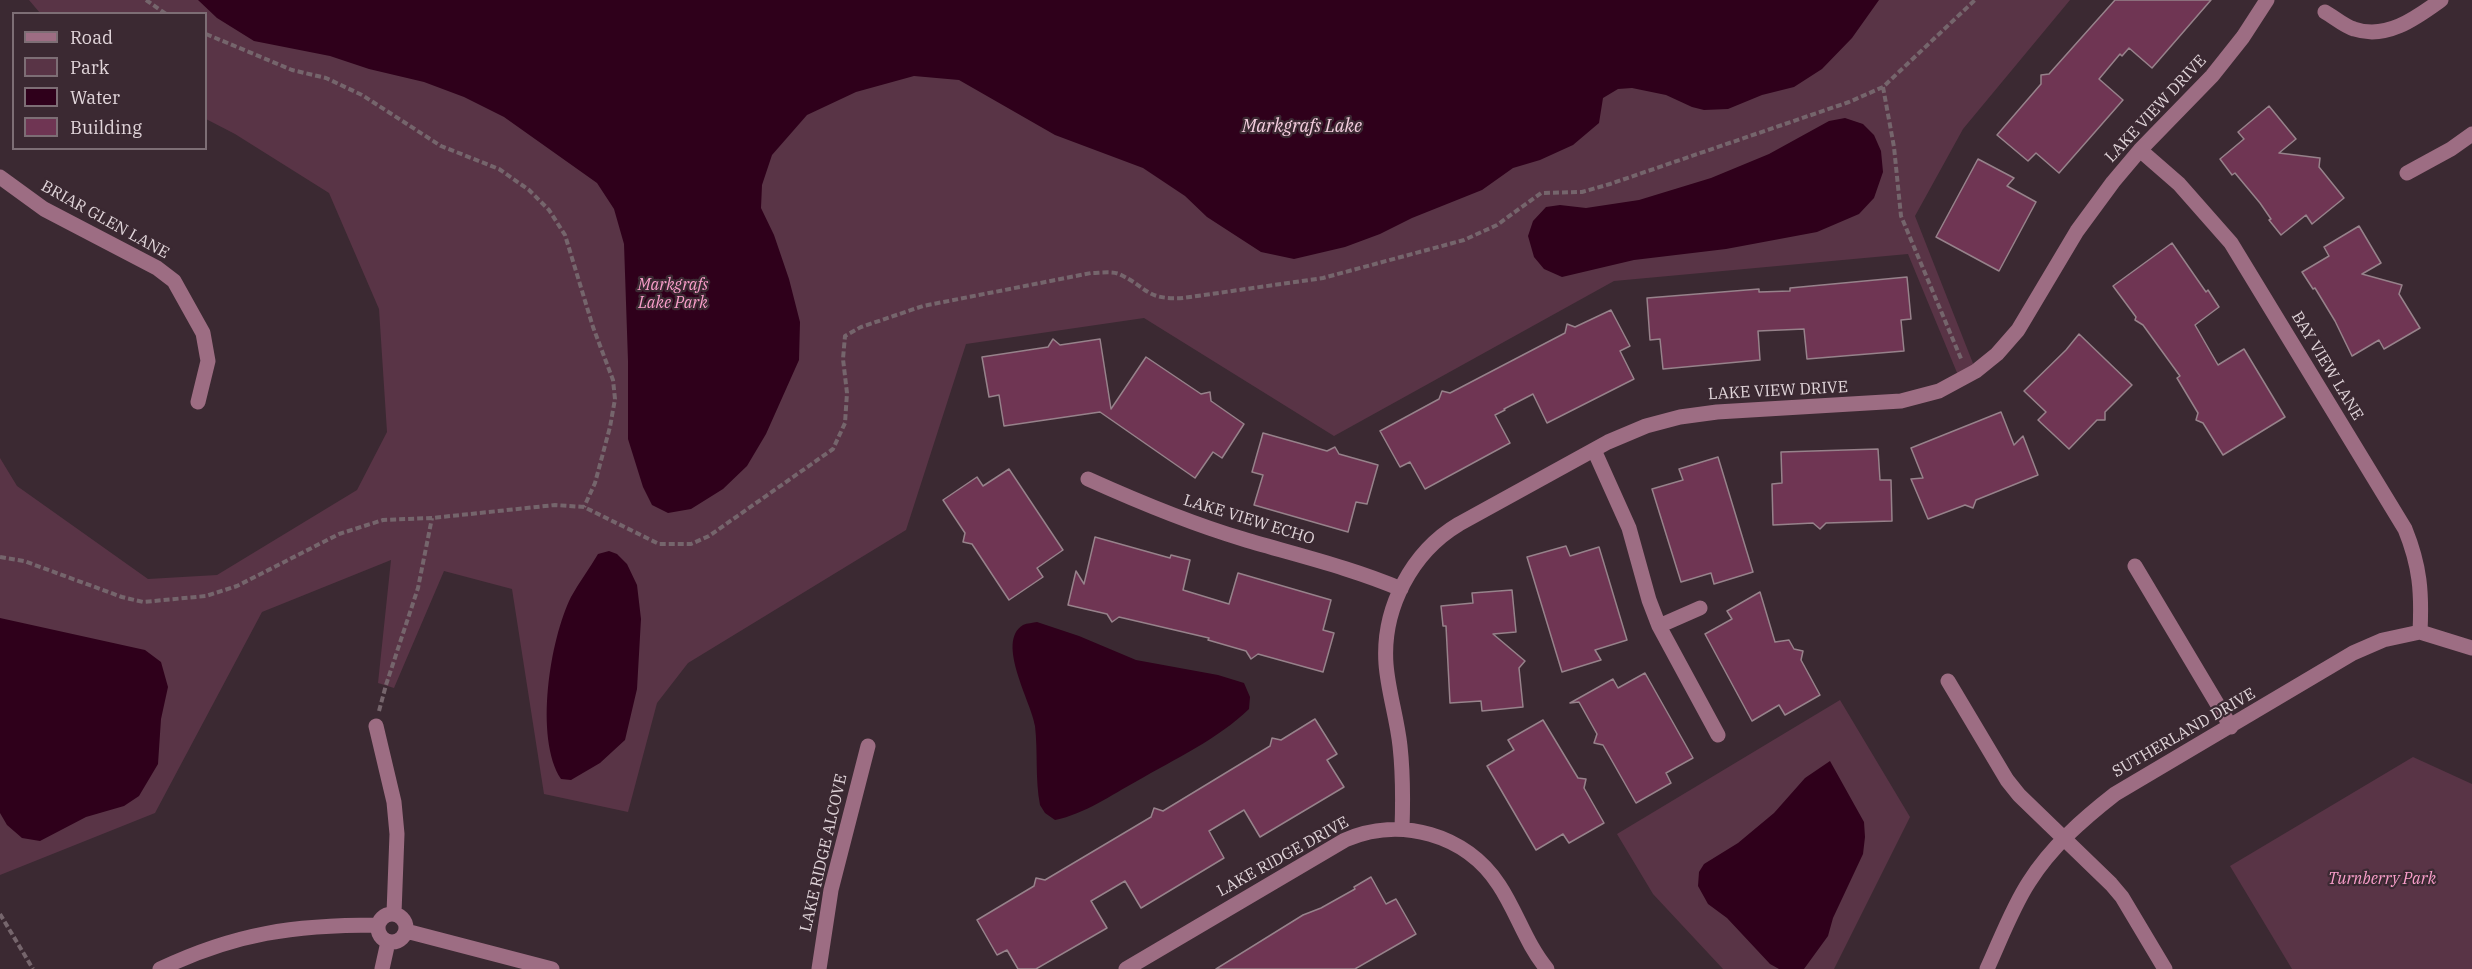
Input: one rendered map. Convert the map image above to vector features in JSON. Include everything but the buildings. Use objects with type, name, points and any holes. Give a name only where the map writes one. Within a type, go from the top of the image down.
[{"type":"street","name":"LAKE VIEW DRIVE","points":[[1402,829],[1400,746],[1385,662],[1388,627],[1401,588],[1417,562],[1444,533],[1594,450],[1638,429],[1692,415],[1901,400],[1939,391],[1968,376],[1989,361],[2018,330],[2077,231],[2113,182],[2140,150],[2218,69],[2243,37],[2267,0]]},
{"type":"street","points":[[2325,12],[2354,29],[2374,32],[2397,27],[2441,0]]},
{"type":"street","points":[[2407,173],[2451,149],[2472,134]]},
{"type":"street","name":"BAY VIEW LANE","points":[[2140,150],[2179,184],[2231,243],[2405,529],[2416,556],[2421,584],[2420,632]]},
{"type":"street","name":"BRIAR GLEN LANE","points":[[0,177],[44,209],[157,268],[174,281],[203,333],[207,361],[198,402]]},
{"type":"street","points":[[1594,450],[1625,519],[1659,626],[1718,735]]},
{"type":"street","name":"LAKE VIEW ECHO","points":[[1088,479],[1154,508],[1204,526],[1343,567],[1401,588]]},
{"type":"street","points":[[2135,566],[2231,727]]},
{"type":"street","points":[[1659,626],[1700,608]]},
{"type":"street","name":"SUTHERLAND DRIVE","points":[[1987,969],[2027,884],[2043,862],[2086,817],[2115,794],[2353,653],[2383,640],[2420,632],[2472,648]]},
{"type":"street","points":[[1948,681],[2007,780],[2019,795],[2065,838],[2122,897],[2165,969]]},
{"type":"street","points":[[376,726],[394,802],[397,834],[394,913]]},
{"type":"street","name":"LAKE RIDGE ALCOVE","points":[[819,969],[831,890],[868,746]]},
{"type":"street","name":"LAKE RIDGE DRIVE","points":[[1126,969],[1345,840],[1370,831],[1402,829],[1440,837],[1458,845],[1480,862],[1499,885],[1547,969]]},
{"type":"street","points":[[394,913],[405,921],[406,931],[398,941],[388,942],[379,935],[377,925],[384,915],[394,913]]},
{"type":"street","points":[[159,969],[185,957],[257,933],[307,927],[377,925]]},
{"type":"street","points":[[406,931],[552,969]]},
{"type":"street","points":[[382,969],[388,942]]},
{"type":"path","points":[[146,0],[163,12]]},
{"type":"path","points":[[0,557],[24,561],[122,597],[143,602],[206,596],[237,586],[339,534],[383,520],[432,518],[555,505],[584,507],[659,544],[691,544],[709,536],[833,449],[845,423],[848,393],[843,359],[845,336],[861,327],[923,306],[1091,273],[1117,273],[1148,293],[1162,299],[1323,278],[1464,240],[1497,225],[1541,193],[1582,192],[1610,184],[1849,102],[1883,87],[1975,0]]},
{"type":"path","points":[[207,34],[292,70],[326,78],[362,95],[441,146],[499,169],[529,190],[549,210],[565,236],[593,327],[613,380],[615,399],[610,427],[595,483],[584,507]]},
{"type":"path","points":[[1883,87],[1894,147],[1901,216],[1968,376]]},
{"type":"path","points":[[376,726],[386,685],[418,588],[432,518]]},
{"type":"path","points":[[0,914],[33,969]]},
{"type":"green space","name":"Markgrafs Lake Park","points":[[29,0],[2070,0],[1963,129],[1915,216],[1976,371],[1960,380],[1908,254],[1614,281],[1334,436],[1144,318],[966,344],[906,530],[688,663],[657,703],[628,812],[544,794],[512,589],[444,571],[394,688],[378,683],[391,560],[262,612],[155,813],[0,875],[0,458],[17,486],[148,579],[217,575],[357,490],[387,432],[379,309],[329,193],[235,134],[207,120],[207,12],[39,12]]},
{"type":"green space","points":[[1840,700],[1910,817],[1834,969],[1723,969],[1653,894],[1617,834]]},
{"type":"green space","name":"Turnberry Park","points":[[2413,757],[2472,784],[2472,969],[2292,969],[2230,866]]},
{"type":"water","name":"Markgrafs Lake","points":[[198,0],[1879,0],[1852,38],[1822,69],[1794,87],[1762,95],[1728,109],[1704,110],[1666,95],[1632,88],[1618,89],[1603,98],[1599,123],[1573,145],[1540,160],[1513,168],[1482,190],[1412,218],[1380,234],[1345,247],[1294,259],[1261,252],[1207,217],[1185,196],[1143,168],[1055,135],[959,80],[914,76],[856,92],[807,115],[772,155],[762,185],[761,208],[774,235],[800,322],[799,360],[766,434],[747,466],[723,489],[691,509],[668,513],[652,505],[643,487],[628,439],[624,244],[614,209],[597,183],[504,117],[464,97],[424,82],[369,69],[330,56],[254,41],[217,18]]},
{"type":"water","points":[[1845,118],[1863,124],[1874,135],[1881,151],[1883,172],[1874,198],[1859,214],[1817,232],[1726,249],[1634,260],[1562,277],[1544,269],[1534,257],[1528,236],[1533,221],[1546,207],[1560,205],[1586,208],[1639,200],[1711,178],[1769,154],[1829,121]]},
{"type":"water","points":[[609,551],[617,554],[627,564],[637,585],[641,619],[637,689],[625,740],[600,763],[571,780],[561,779],[553,761],[548,739],[548,688],[551,662],[563,615],[571,597],[598,554]]},
{"type":"water","points":[[0,618],[145,650],[161,662],[168,687],[161,719],[158,764],[139,796],[124,806],[86,817],[40,841],[22,838],[7,825],[0,813]]},
{"type":"water","points":[[1037,622],[1079,636],[1136,660],[1218,675],[1244,683],[1250,697],[1249,709],[1224,730],[1181,756],[1087,809],[1055,820],[1045,813],[1040,805],[1035,726],[1014,658],[1015,633],[1023,625]]},
{"type":"water","points":[[1830,761],[1864,822],[1863,854],[1833,918],[1828,936],[1804,969],[1779,969],[1770,964],[1727,918],[1708,904],[1698,886],[1699,872],[1704,864],[1738,843],[1774,813],[1805,778]]}]
